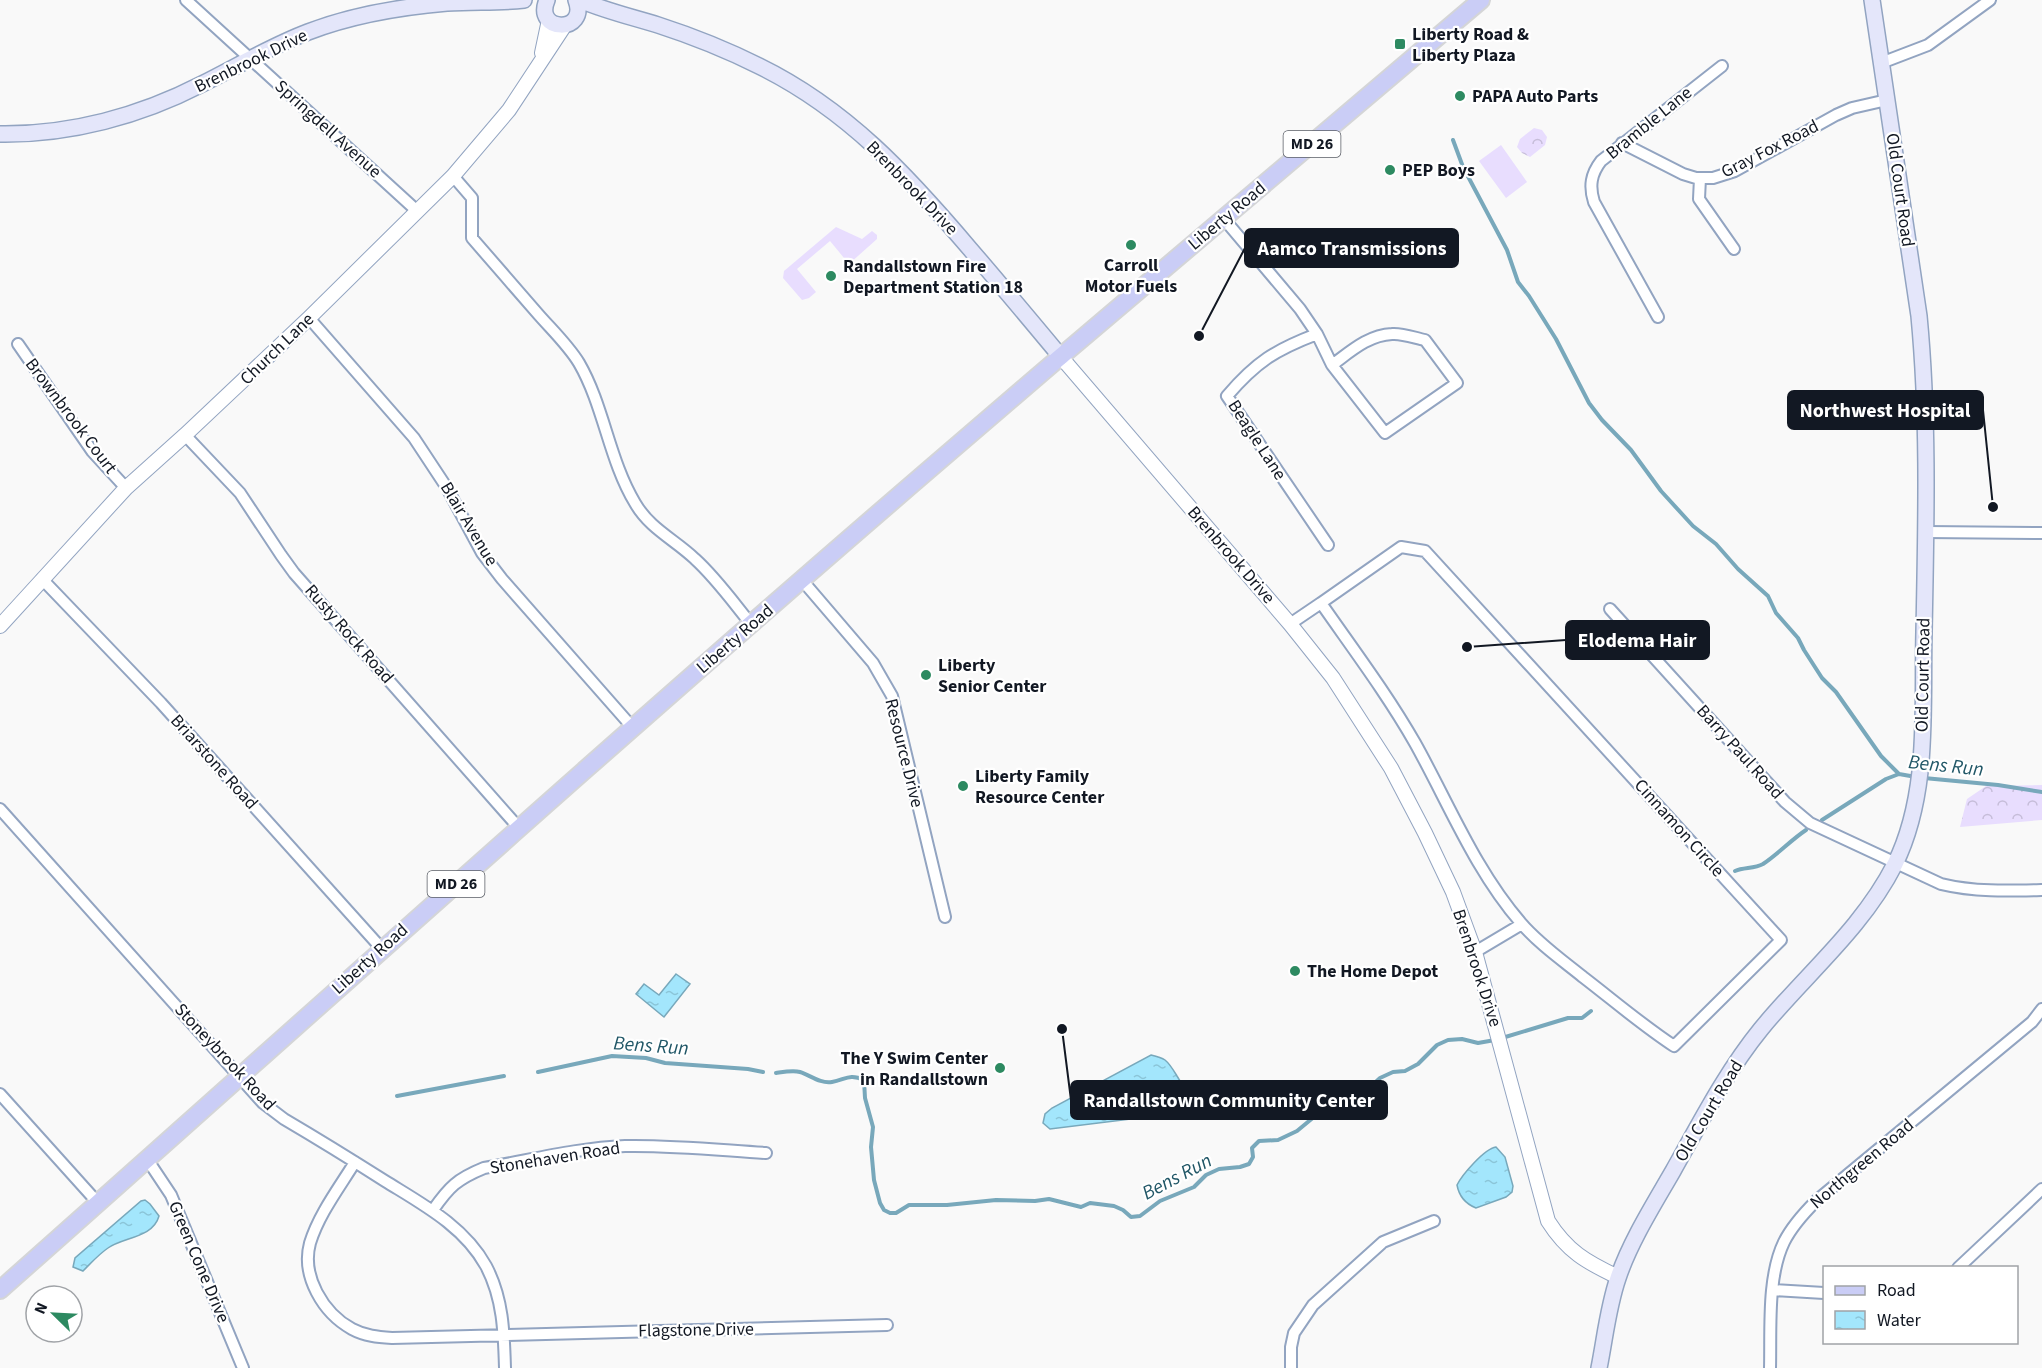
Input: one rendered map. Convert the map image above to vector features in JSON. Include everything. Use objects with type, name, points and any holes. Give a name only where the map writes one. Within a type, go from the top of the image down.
[{"type":"main road","name":"Brenbrook Drive","points":[[0,134],[53,131],[120,117],[161,103],[310,31],[353,18],[403,8],[448,3],[524,0]]},
{"type":"main road","name":"Brenbrook Drive","points":[[578,0],[611,13],[680,32],[744,58],[785,80],[840,117],[905,175],[1061,357]]},
{"type":"main road","points":[[570,21],[578,8],[578,0]]},
{"type":"main road","name":"Liberty Road","points":[[0,1290],[381,949],[751,624],[1481,0]]},
{"type":"main road","name":"Old Court Road","points":[[1599,1368],[1618,1277],[1656,1202],[1731,1070],[1753,1039],[1773,1014],[1856,925],[1875,898],[1895,864],[1910,825],[1918,786],[1926,532],[1924,364],[1919,316],[1872,0]]},
{"type":"main road","name":"Brenbrook Drive","points":[[498,1],[547,12],[556,25],[611,13]]},
{"type":"street","name":"Springdell Avenue","points":[[186,0],[417,210]]},
{"type":"street","points":[[1881,63],[1928,45],[1990,0]]},
{"type":"street","name":"Church Lane","points":[[541,60],[547,12]]},
{"type":"street","name":"Church Lane","points":[[0,626],[126,488],[309,318],[453,176],[509,110],[541,60],[570,21]]},
{"type":"street","name":"Bramble Lane","points":[[1658,317],[1594,202],[1591,191],[1595,170],[1601,161],[1722,66]]},
{"type":"street","name":"Gray Fox Road","points":[[1622,144],[1683,174],[1713,178],[1735,171],[1836,115],[1852,108],[1887,100]]},
{"type":"street","points":[[453,176],[472,198],[472,238],[566,345],[579,364],[634,503],[657,530],[702,565],[751,624]]},
{"type":"street","points":[[1701,178],[1699,199],[1734,249]]},
{"type":"street","points":[[1224,219],[1300,309],[1317,334],[1332,365],[1385,433],[1457,383],[1425,340],[1394,333],[1364,342],[1332,365]]},
{"type":"street","name":"Blair Avenue","points":[[309,318],[414,438],[447,488],[482,553],[502,579],[633,728]]},
{"type":"street","name":"Beagle Lane","points":[[1317,334],[1285,346],[1269,356],[1245,374],[1227,396],[1328,545]]},
{"type":"street","name":"Brownbrook Court","points":[[18,344],[92,451],[126,488]]},
{"type":"street","name":"Brenbrook Drive","points":[[1061,357],[1290,624],[1333,678],[1391,768],[1448,882],[1475,952],[1548,1221],[1559,1239],[1574,1253],[1592,1265],[1618,1277]]},
{"type":"street","name":"Rusty Rock Road","points":[[185,435],[240,493],[294,573],[519,828]]},
{"type":"street","points":[[1926,532],[2042,532]]},
{"type":"street","name":"Cinnamon Circle","points":[[1290,624],[1401,547],[1425,551],[1782,940],[1674,1046],[1649,1029],[1548,949],[1522,924],[1495,889],[1477,860],[1414,741],[1378,684],[1321,603]]},
{"type":"street","name":"Briarstone Road","points":[[42,579],[161,703],[381,949]]},
{"type":"street","name":"Resource Drive","points":[[802,580],[873,663],[892,696],[945,917]]},
{"type":"street","name":"Barry Paul Road","points":[[1610,609],[1799,815],[1826,831],[1941,884],[1985,891],[2042,890]]},
{"type":"street","name":"Stoneybrook Road","points":[[0,809],[263,1103],[284,1119],[433,1210],[456,1229],[485,1265],[495,1287],[502,1309],[505,1368]]},
{"type":"street","points":[[1475,952],[1522,924]]},
{"type":"street","name":"Northgreen Road","points":[[1770,1368],[1774,1275],[1784,1243],[1803,1215],[1816,1201],[2032,1022],[2042,1009]]},
{"type":"street","points":[[0,1094],[98,1203]]},
{"type":"street","name":"Stonehaven Road","points":[[433,1210],[448,1189],[484,1168],[580,1150],[623,1146],[664,1146],[766,1153]]},
{"type":"street","name":"Green Cone Drive","points":[[147,1159],[171,1195],[243,1368]]},
{"type":"street","name":"Flagstone Drive","points":[[355,1162],[316,1226],[310,1246],[308,1265],[312,1284],[321,1301],[333,1316],[352,1329],[372,1337],[887,1325]]},
{"type":"street","points":[[1960,1266],[2042,1189]]},
{"type":"street","points":[[1291,1368],[1294,1333],[1313,1305],[1383,1242],[1434,1221]]},
{"type":"street","points":[[1773,1290],[1823,1293]]},
{"type":"green space","points":[[1534,128],[1542,130],[1547,137],[1545,145],[1530,157],[1517,147],[1520,139]]},
{"type":"green space","points":[[1501,145],[1527,182],[1506,198],[1479,161]]},
{"type":"green space","points":[[836,227],[862,239],[872,231],[877,235],[877,239],[849,264],[830,241],[797,269],[816,292],[802,300],[783,278],[784,271]]},
{"type":"green space","points":[[2042,785],[2042,820],[1960,827],[1967,799],[1986,786]]},
{"type":"water","points":[[676,974],[690,984],[664,1017],[636,994],[644,984],[659,995]]},
{"type":"water","points":[[1151,1055],[1167,1062],[1173,1070],[1186,1093],[1186,1103],[1183,1107],[1171,1114],[1050,1129],[1043,1123],[1045,1114],[1052,1108]]},
{"type":"water","points":[[1496,1147],[1505,1157],[1513,1186],[1512,1192],[1506,1197],[1476,1208],[1459,1193],[1457,1185],[1480,1157]]},
{"type":"water","points":[[145,1200],[159,1216],[151,1229],[114,1244],[83,1271],[73,1267],[75,1258]]},
{"type":"waterway","points":[[1453,140],[1463,167],[1507,250],[1518,282],[1556,339],[1589,403],[1631,450],[1661,491],[1693,526],[1716,544],[1738,569],[1768,596],[1776,613],[1798,638],[1822,678],[1836,692],[1881,756],[1899,774]]},
{"type":"waterway","name":"Bens Run","points":[[1822,820],[1886,779],[1899,774],[1916,777]]},
{"type":"waterway","name":"Bens Run","points":[[1924,778],[2042,792]]},
{"type":"waterway","name":"Bens Run","points":[[1735,871],[1763,864],[1806,830]]},
{"type":"waterway","name":"Bens Run","points":[[1502,1038],[1568,1018],[1582,1018],[1591,1011]]},
{"type":"waterway","name":"Bens Run","points":[[776,1073],[797,1071],[819,1081],[828,1082],[851,1077],[864,1080],[865,1098],[873,1127],[871,1147],[874,1180],[880,1203],[884,1210],[890,1213],[896,1213],[909,1205],[1049,1199],[1081,1207],[1090,1203],[1114,1206],[1131,1217],[1140,1216],[1160,1201],[1194,1187],[1206,1175],[1219,1169],[1249,1164],[1253,1157],[1252,1148],[1259,1141],[1278,1140],[1297,1131],[1326,1107],[1339,1100],[1350,1099],[1368,1089],[1380,1078],[1393,1072],[1405,1071],[1418,1064],[1437,1045],[1448,1040],[1462,1039],[1478,1043],[1495,1040]]},
{"type":"waterway","name":"Bens Run","points":[[538,1072],[612,1056],[763,1072]]},
{"type":"waterway","name":"Bens Run","points":[[397,1096],[504,1076]]},
{"type":"place","name":"Liberty Road & Liberty Plaza","points":[[1400,44]]},
{"type":"place","name":"PAPA Auto Parts","points":[[1460,96]]},
{"type":"place","name":"PEP Boys","points":[[1390,170]]},
{"type":"place","name":"Carroll Motor Fuels","points":[[1131,245]]},
{"type":"place","name":"Randallstown Fire Department Station 18","points":[[831,276]]},
{"type":"place","name":"Aamco Transmissions","points":[[1199,336]]},
{"type":"place","name":"Northwest Hospital","points":[[1993,507]]},
{"type":"place","name":"Elodema Hair","points":[[1467,647]]},
{"type":"place","name":"Liberty Senior Center","points":[[926,675]]},
{"type":"place","name":"Liberty Family Resource Center","points":[[963,786]]},
{"type":"place","name":"The Home Depot","points":[[1295,971]]},
{"type":"place","name":"Randallstown Community Center","points":[[1062,1029]]},
{"type":"place","name":"The Y Swim Center in Randallstown","points":[[1000,1068]]}]
